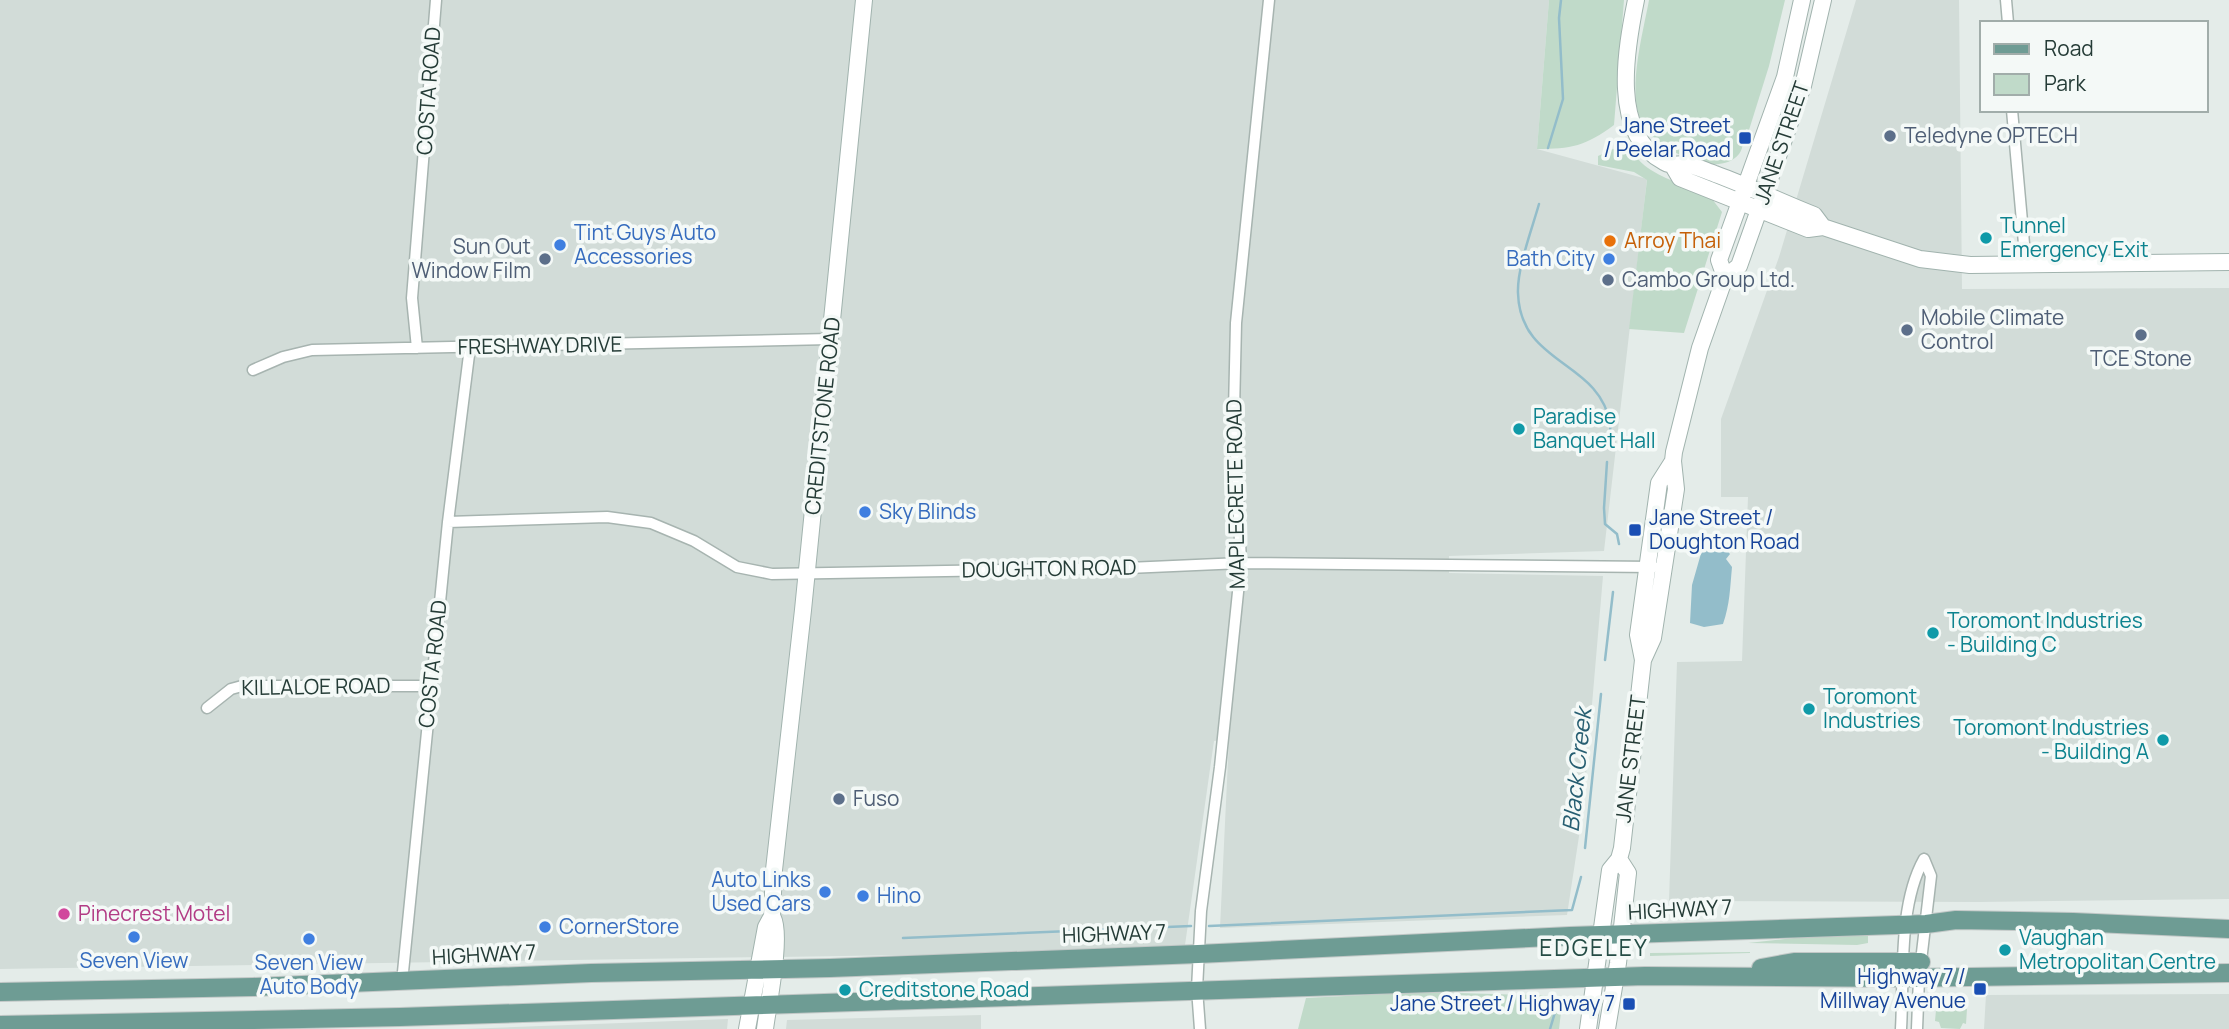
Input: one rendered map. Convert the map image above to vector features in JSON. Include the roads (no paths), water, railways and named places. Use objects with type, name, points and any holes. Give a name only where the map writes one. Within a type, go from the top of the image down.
[{"type":"main road","name":"HIGHWAY 7","points":[[0,992],[402,982],[591,973],[665,973],[1198,954],[1926,924],[1956,920],[2229,929]]},
{"type":"main road","points":[[0,1025],[695,1008],[725,1004],[750,1006],[1197,989],[1912,970],[2229,973]]},
{"type":"street","name":"COSTA ROAD","points":[[417,348],[412,298],[436,0]]},
{"type":"street","name":"CREDITSTONE ROAD","points":[[747,1029],[750,1006],[766,969],[777,926],[772,916],[774,870],[807,574],[864,0]]},
{"type":"street","name":"MAPLECRETE ROAD","points":[[1200,1029],[1198,954],[1241,563],[1234,411],[1236,323],[1269,0]]},
{"type":"street","points":[[1636,0],[1627,65],[1626,108],[1630,122],[1644,147],[1673,166],[1686,164],[1761,202],[1814,215],[1823,227],[1920,259],[1970,265],[2026,266],[2229,262]]},
{"type":"street","name":"JANE STREET","points":[[1725,277],[1719,260],[1785,77],[1802,0]]},
{"type":"street","name":"JANE STREET","points":[[1588,1029],[1603,936],[1610,870],[1619,859],[1643,660],[1653,638],[1655,567],[1676,489],[1673,461],[1700,348],[1725,277],[1739,266],[1803,86],[1823,0]]},
{"type":"street","points":[[2006,0],[2007,21]]},
{"type":"street","points":[[2012,112],[2026,266]]},
{"type":"street","name":"FRESHWAY DRIVE","points":[[253,370],[283,357],[312,350],[830,339]]},
{"type":"street","name":"COSTA ROAD","points":[[402,982],[448,522],[470,347]]},
{"type":"street","name":"DOUGHTON ROAD","points":[[448,522],[607,517],[651,523],[685,537],[719,558],[747,570],[772,574],[1128,568],[1241,563],[1655,567]]},
{"type":"street","name":"KILLALOE ROAD","points":[[207,708],[231,690],[242,686],[431,686]]},
{"type":"street","name":"JANE STREET","points":[[1607,1029],[1616,978],[1628,873],[1619,859]]},
{"type":"street","points":[[1901,1029],[1912,970],[1926,924],[1931,876],[1924,859],[1915,874],[1906,923],[1912,970],[1917,1029]]},
{"type":"street","name":"CREDITSTONE ROAD","points":[[765,1029],[768,1005],[766,969]]},
{"type":"water","points":[[1712,540],[1722,545],[1730,554],[1726,559],[1732,567],[1730,589],[1723,624],[1704,627],[1690,623],[1692,585],[1702,550],[1700,545]]},
{"type":"waterway","name":"Black Creek","points":[[1548,148],[1563,99],[1559,18],[1561,0]]},
{"type":"waterway","name":"Black Creek","points":[[1539,204],[1518,283],[1522,317],[1545,350],[1592,387],[1603,403],[1610,424],[1609,445]]},
{"type":"waterway","name":"Black Creek","points":[[1607,462],[1605,524],[1617,534],[1619,544]]},
{"type":"waterway","name":"Black Creek","points":[[1605,660],[1613,592]]},
{"type":"waterway","name":"Black Creek","points":[[1585,848],[1601,694]]},
{"type":"waterway","points":[[1209,926],[1572,910],[1581,877]]},
{"type":"waterway","points":[[903,938],[1191,926]]},
{"type":"waterway","name":"Black Creek","points":[[1550,1029],[1559,999]]},
{"type":"place","name":"Teledyne OPTECH","points":[[1890,136]]},
{"type":"place","name":"Jane Street / Peelar Road","points":[[1745,138]]},
{"type":"place","name":"Tunnel Emergency Exit","points":[[1986,238]]},
{"type":"place","name":"Arroy Thai","points":[[1610,241]]},
{"type":"place","name":"Tint Guys Auto Accessories","points":[[560,245]]},
{"type":"place","name":"Sun Out Window Film","points":[[545,259]]},
{"type":"place","name":"Bath City","points":[[1609,259]]},
{"type":"place","name":"Cambo Group Ltd.","points":[[1608,280]]},
{"type":"place","name":"Mobile Climate Control","points":[[1907,330]]},
{"type":"place","name":"TCE Stone","points":[[2141,335]]},
{"type":"place","name":"Paradise Banquet Hall","points":[[1519,429]]},
{"type":"place","name":"Sky Blinds","points":[[865,512]]},
{"type":"place","name":"Jane Street / Doughton Road","points":[[1635,530]]},
{"type":"place","name":"Toromont Industries - Building C","points":[[1933,633]]},
{"type":"place","name":"Toromont Industries","points":[[1809,709]]},
{"type":"place","name":"Toromont Industries - Building A","points":[[2163,740]]},
{"type":"place","name":"Fuso","points":[[839,799]]},
{"type":"place","name":"Auto Links Used Cars","points":[[825,892]]},
{"type":"place","name":"Hino","points":[[863,896]]},
{"type":"place","name":"Pinecrest Motel","points":[[64,914]]},
{"type":"place","name":"CornerStore","points":[[545,927]]},
{"type":"place","name":"Seven View","points":[[134,937]]},
{"type":"place","name":"Seven View Auto Body","points":[[309,939]]},
{"type":"place","name":"Vaughan Metropolitan Centre","points":[[2005,950]]},
{"type":"place","name":"Highway 7 / Millway Avenue","points":[[1980,989]]},
{"type":"place","name":"Creditstone Road","points":[[845,990]]},
{"type":"place","name":"Jane Street / Highway 7","points":[[1629,1004]]},
{"type":"district","name":"EDGELEY","points":[[1594,948]]}]
